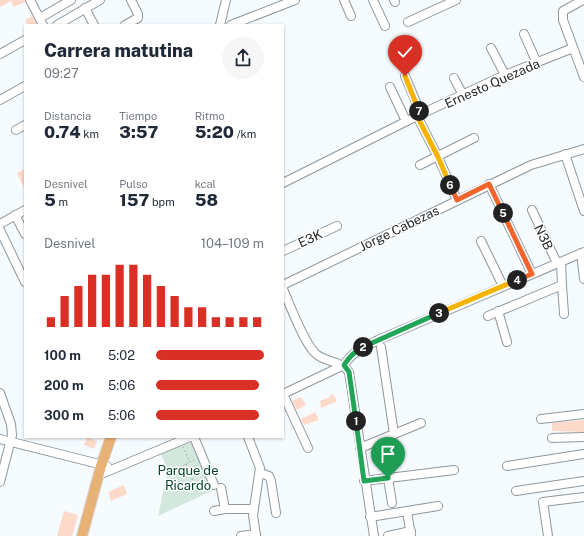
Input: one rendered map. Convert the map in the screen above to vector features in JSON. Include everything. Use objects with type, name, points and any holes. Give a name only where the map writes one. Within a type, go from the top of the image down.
[{"type":"main road","points":[[88,536],[111,438]]},
{"type":"main road","points":[[82,536],[103,470],[116,438]]},
{"type":"street","points":[[30,0],[41,21],[71,0]]},
{"type":"street","points":[[59,24],[100,0]]},
{"type":"street","points":[[127,24],[138,18],[138,14],[131,0]]},
{"type":"street","points":[[220,24],[226,0]]},
{"type":"street","points":[[234,24],[296,0]]},
{"type":"street","points":[[344,0],[351,16]]},
{"type":"street","points":[[373,0],[384,26]]},
{"type":"street","points":[[408,22],[456,0]]},
{"type":"street","points":[[583,0],[563,10],[564,20],[584,77]]},
{"type":"street","points":[[85,8],[93,24]]},
{"type":"street","points":[[524,34],[537,63]]},
{"type":"street","points":[[0,54],[24,41]]},
{"type":"street","points":[[492,48],[505,76]]},
{"type":"street","name":"Ernesto Quezada","points":[[284,182],[406,121],[505,76],[573,48]]},
{"type":"street","points":[[405,76],[419,115],[457,200]]},
{"type":"street","points":[[454,78],[463,95]]},
{"type":"street","points":[[0,100],[24,87]]},
{"type":"street","points":[[390,87],[406,121]]},
{"type":"street","points":[[16,130],[24,126]]},
{"type":"street","points":[[420,165],[474,138]]},
{"type":"street","name":"Jorge Cabezas","points":[[284,285],[531,165],[584,149]]},
{"type":"street","points":[[565,154],[584,211]]},
{"type":"street","points":[[489,184],[532,274]]},
{"type":"street","name":"N3B","points":[[532,210],[559,263]]},
{"type":"street","points":[[0,224],[24,211]]},
{"type":"street","points":[[15,216],[24,232]]},
{"type":"street","name":"E3K","points":[[284,251],[337,226]]},
{"type":"street","points":[[0,230],[24,280]]},
{"type":"street","points":[[481,241],[503,286]]},
{"type":"street","points":[[284,394],[344,365],[355,351],[378,340],[582,253],[584,279]]},
{"type":"street","points":[[559,263],[564,314]]},
{"type":"street","points":[[488,316],[562,285]]},
{"type":"street","points":[[284,291],[308,343],[315,353],[344,365],[349,372],[364,481],[374,536]]},
{"type":"street","points":[[498,311],[507,342]]},
{"type":"street","points":[[381,347],[394,434]]},
{"type":"street","points":[[0,393],[11,424],[12,435],[0,482]]},
{"type":"street","points":[[284,396],[308,448]]},
{"type":"street","points":[[540,419],[584,414]]},
{"type":"street","points":[[360,448],[421,423]]},
{"type":"street","points":[[552,438],[584,437]]},
{"type":"street","points":[[0,439],[103,470],[188,438]]},
{"type":"street","points":[[194,438],[202,457],[218,487],[225,509]]},
{"type":"street","points":[[241,536],[256,535],[254,509],[260,473],[259,464],[248,438]]},
{"type":"street","points":[[507,466],[584,454]]},
{"type":"street","points":[[364,481],[454,470]]},
{"type":"street","points":[[260,473],[269,476],[276,513]]},
{"type":"street","points":[[388,478],[392,503]]},
{"type":"street","points":[[516,491],[584,481]]},
{"type":"street","points":[[548,536],[543,502],[584,497]]},
{"type":"street","points":[[370,517],[438,506]]},
{"type":"street","points":[[214,511],[225,509],[254,509]]},
{"type":"street","points":[[388,536],[411,534],[407,511]]},
{"type":"path","points":[[180,442],[190,462]]},
{"type":"path","points":[[170,474],[186,464],[202,457]]},
{"type":"path","points":[[186,464],[197,491]]},
{"type":"green space","name":"Parque de Ricardo","points":[[191,438],[218,488],[158,516],[168,470],[159,450]]},
{"type":"building","points":[[0,0],[25,0],[25,2],[14,7],[11,1],[0,7]]},
{"type":"building","points":[[32,16],[36,24],[27,24],[25,20]]},
{"type":"building","points":[[24,170],[24,188],[17,173]]},
{"type":"building","points":[[333,394],[337,401],[321,408],[320,401],[330,397],[330,395]]},
{"type":"building","points":[[301,397],[306,405],[297,410],[292,401]]},
{"type":"building","points":[[315,412],[319,420],[304,425],[301,419]]},
{"type":"building","points":[[584,420],[584,432],[552,431],[552,423]]},
{"type":"building","points":[[87,438],[97,441],[94,449],[84,445]]},
{"type":"building","points":[[124,485],[127,494],[111,501],[108,492]]},
{"type":"building","points":[[64,511],[78,515],[72,536],[57,536]]},
{"type":"route","points":[[388,478],[364,481],[349,372],[344,365],[355,351],[453,307],[532,274],[489,184],[457,200],[438,157],[417,116],[421,114],[405,76]]}]
